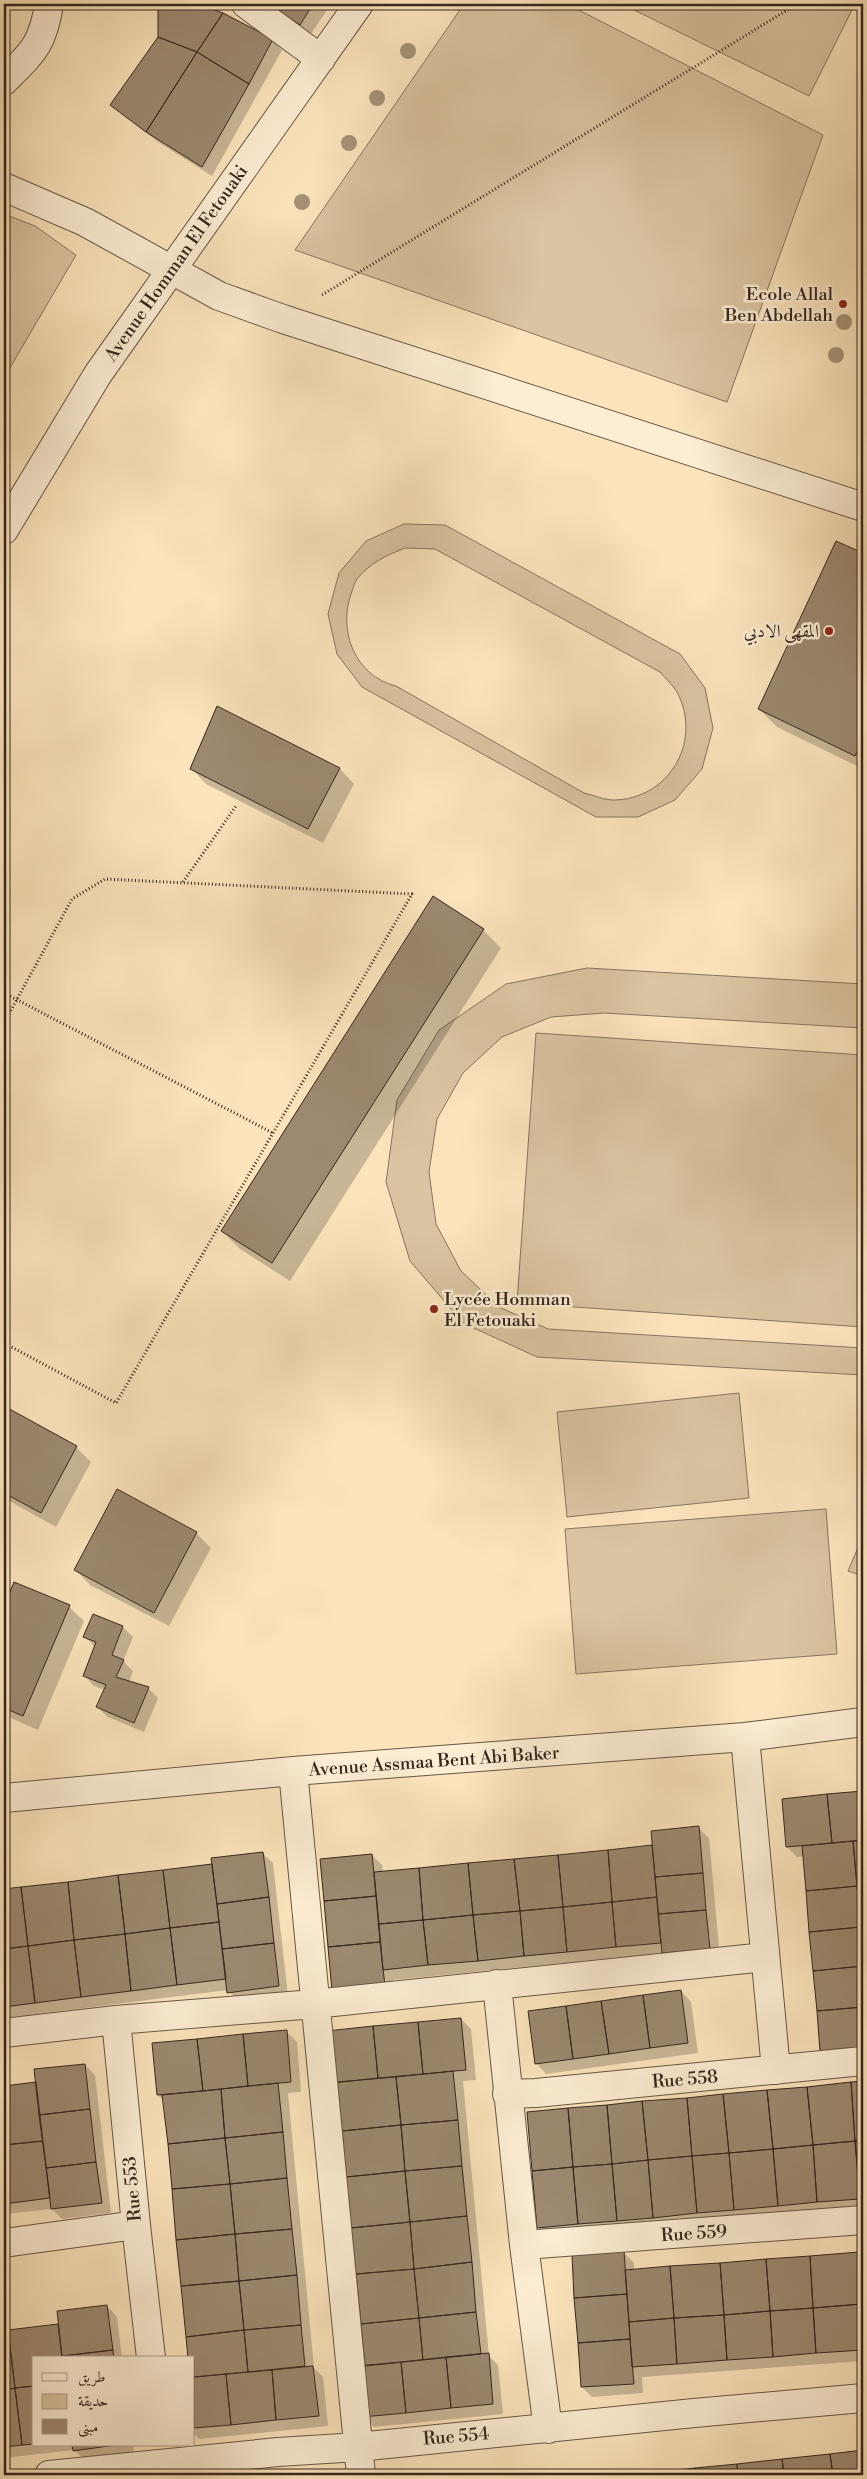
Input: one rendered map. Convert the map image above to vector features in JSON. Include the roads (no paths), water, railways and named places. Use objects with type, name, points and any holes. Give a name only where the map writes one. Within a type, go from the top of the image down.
[{"type":"street","points":[[4,82],[35,50],[46,29],[49,4]]},
{"type":"street","points":[[246,4],[321,59]]},
{"type":"street","name":"Avenue Homman El Fetouaki","points":[[4,530],[98,374],[359,4]]},
{"type":"street","points":[[4,187],[85,222],[170,271],[219,296],[283,319],[863,507]]},
{"type":"street","name":"Avenue Assmaa Bent Abi Baker","points":[[4,1798],[293,1771],[744,1737],[863,1722]]},
{"type":"street","points":[[744,1737],[776,2070]]},
{"type":"street","points":[[293,1771],[361,2475]]},
{"type":"street","points":[[4,2033],[116,2020],[314,2004],[765,1957]]},
{"type":"street","points":[[497,1984],[524,2245],[548,2429]]},
{"type":"street","name":"Rue 553","points":[[116,2020],[136,2225],[152,2356]]},
{"type":"street","name":"Rue 558","points":[[507,2094],[536,2093],[863,2061]]},
{"type":"street","name":"Rue 559","points":[[524,2245],[863,2220]]},
{"type":"street","points":[[4,2243],[136,2225]]},
{"type":"street","name":"Rue 554","points":[[49,2475],[163,2455],[278,2452],[358,2446],[863,2398]]},
{"type":"place","name":"Ecole Allal Ben Abdellah","points":[[843,304]]},
{"type":"place","name":"المقهى الادبي","points":[[829,631]]},
{"type":"place","name":"Lycée Homman El Fetouaki","points":[[434,1309]]}]
